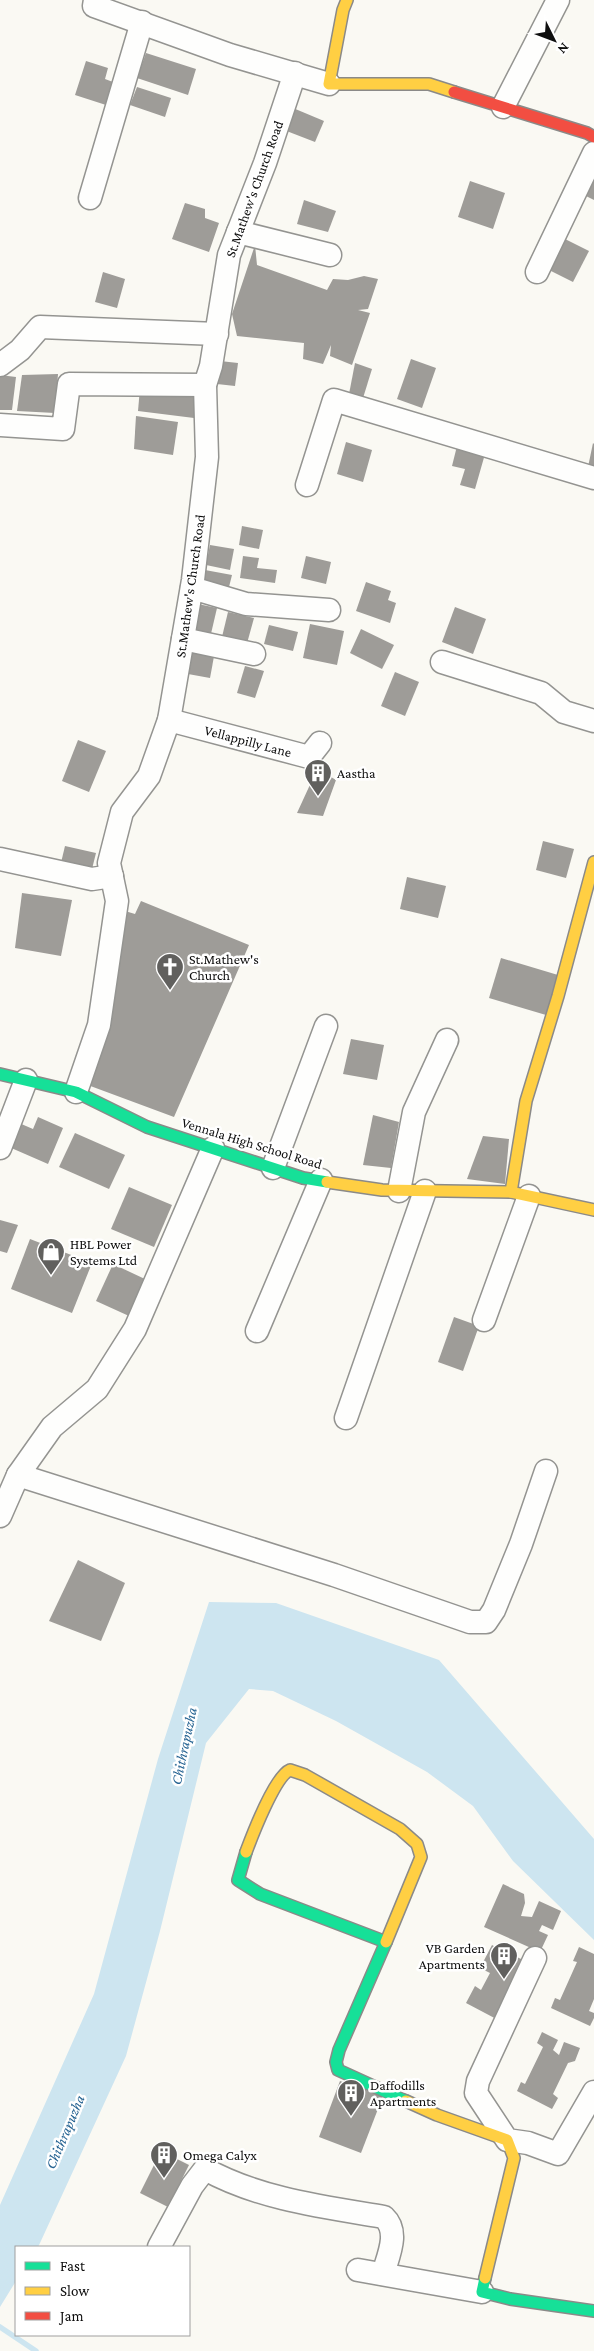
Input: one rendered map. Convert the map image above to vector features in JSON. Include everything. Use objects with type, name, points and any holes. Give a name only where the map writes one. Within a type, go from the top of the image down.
[{"type":"street","points":[[95,0],[94,6],[230,55],[329,84],[429,84],[587,133],[594,137]]},
{"type":"street","points":[[329,84],[342,10],[347,0]]},
{"type":"street","points":[[503,107],[558,0]]},
{"type":"street","points":[[90,198],[142,22]]},
{"type":"street","name":"St.Mathew's Church Road","points":[[76,1092],[99,1025],[118,902],[109,863],[122,812],[148,776],[169,720],[192,588],[207,457],[205,385],[216,334],[229,254],[266,163],[295,73]]},
{"type":"street","points":[[537,272],[594,153]]},
{"type":"street","points":[[238,232],[330,255]]},
{"type":"street","points":[[0,365],[20,350],[40,327],[216,334]]},
{"type":"street","points":[[0,424],[63,429],[69,384],[205,385]]},
{"type":"street","points":[[307,485],[334,400],[594,478]]},
{"type":"street","points":[[192,588],[246,604],[329,610]]},
{"type":"street","points":[[183,639],[254,654]]},
{"type":"street","points":[[442,662],[541,693],[564,712],[594,721]]},
{"type":"street","name":"Vellappilly Lane","points":[[169,720],[309,757],[320,743]]},
{"type":"street","points":[[0,859],[92,879],[112,876]]},
{"type":"street","points":[[484,1320],[520,1194],[526,1101],[588,906],[594,862]]},
{"type":"street","points":[[273,1168],[326,1026]]},
{"type":"street","points":[[399,1191],[414,1112],[447,1040]]},
{"type":"street","name":"Vennala High School Road","points":[[0,1074],[76,1092],[147,1127],[303,1178],[382,1190],[520,1194],[594,1210]]},
{"type":"street","points":[[0,1148],[26,1080]]},
{"type":"street","points":[[0,1516],[18,1475],[52,1427],[97,1389],[135,1330],[213,1148]]},
{"type":"street","points":[[257,1331],[321,1180]]},
{"type":"street","points":[[346,1418],[425,1191]]},
{"type":"street","points":[[18,1475],[334,1575],[470,1622],[486,1622],[494,1610],[521,1544],[546,1471]]},
{"type":"street","points":[[386,1942],[260,1894],[238,1880],[240,1867],[246,1852],[285,1772],[290,1770],[305,1775],[400,1829],[417,1844],[421,1857],[386,1942],[339,2050],[336,2062],[338,2070],[437,2115],[507,2140],[528,2144],[558,2154],[594,2092]]},
{"type":"street","points":[[482,2292],[512,2169],[514,2152],[476,2093],[478,2082],[535,1958]]},
{"type":"street","points":[[160,2246],[192,2186],[205,2168],[230,2181],[300,2203],[384,2217],[390,2222],[393,2232],[383,2274]]},
{"type":"street","points":[[358,2270],[482,2292],[510,2299],[594,2311]]},
{"type":"water","name":"Chithrapuzha","points":[[209,1602],[276,1603],[439,1660],[594,1839],[594,1940],[513,1861],[473,1806],[427,1772],[336,1721],[273,1691],[249,1689],[206,1743],[160,1931],[126,2056],[38,2246],[15,2246],[15,2283],[0,2307],[0,2205],[94,1994],[158,1759]]},
{"type":"building","points":[[146,53],[196,69],[188,95],[137,78]]},
{"type":"building","points":[[86,61],[108,68],[105,79],[113,82],[106,105],[75,95]]},
{"type":"building","points":[[137,87],[171,98],[165,117],[130,105]]},
{"type":"building","points":[[293,108],[324,121],[315,142],[284,130]]},
{"type":"building","points":[[594,162],[594,200],[578,192]]},
{"type":"building","points":[[470,181],[505,193],[493,229],[458,217]]},
{"type":"building","points":[[304,200],[336,211],[328,232],[297,224]]},
{"type":"building","points":[[185,203],[205,209],[205,218],[219,223],[209,252],[172,239]]},
{"type":"building","points":[[565,239],[589,251],[573,282],[549,270]]},
{"type":"building","points":[[255,245],[257,265],[327,290],[333,279],[348,280],[364,276],[378,279],[368,309],[358,310],[370,313],[352,365],[330,356],[331,345],[323,364],[303,359],[304,343],[237,336],[232,314]]},
{"type":"building","points":[[103,272],[125,279],[117,308],[95,302]]},
{"type":"building","points":[[411,359],[436,368],[422,408],[397,399]]},
{"type":"building","points":[[220,361],[238,363],[235,386],[217,384]]},
{"type":"building","points":[[355,363],[372,369],[363,398],[349,394]]},
{"type":"building","points":[[58,374],[55,413],[17,411],[22,375]]},
{"type":"building","points":[[0,375],[16,377],[12,410],[0,410]]},
{"type":"building","points":[[140,388],[195,393],[194,418],[138,411]]},
{"type":"building","points":[[136,416],[178,422],[173,455],[134,449]]},
{"type":"building","points":[[346,442],[372,450],[363,482],[337,474]]},
{"type":"building","points":[[594,444],[594,468],[588,467]]},
{"type":"building","points":[[457,446],[485,454],[475,489],[460,485],[465,469],[452,466]]},
{"type":"building","points":[[242,526],[263,530],[259,549],[239,545]]},
{"type":"building","points":[[210,545],[234,549],[230,570],[206,565]]},
{"type":"building","points":[[243,556],[259,558],[257,568],[277,570],[275,583],[240,578]]},
{"type":"building","points":[[306,556],[331,562],[326,584],[301,578]]},
{"type":"building","points":[[205,570],[232,575],[228,591],[201,586]]},
{"type":"building","points":[[366,582],[391,591],[388,600],[396,603],[390,623],[356,611]]},
{"type":"building","points":[[198,604],[217,608],[210,638],[191,633]]},
{"type":"building","points":[[455,607],[486,619],[473,654],[442,642]]},
{"type":"building","points":[[228,612],[254,618],[246,647],[221,641]]},
{"type":"building","points":[[310,624],[344,631],[337,665],[303,658]]},
{"type":"building","points":[[269,625],[298,632],[293,651],[264,644]]},
{"type":"building","points":[[361,629],[394,645],[382,669],[350,653]]},
{"type":"building","points":[[193,647],[215,651],[210,678],[188,674]]},
{"type":"building","points":[[245,666],[264,671],[255,698],[237,693]]},
{"type":"building","points":[[395,672],[419,682],[405,716],[381,706]]},
{"type":"building","points":[[78,740],[106,751],[89,792],[62,781]]},
{"type":"building","name":"Aastha","points":[[316,768],[336,780],[323,816],[297,813],[314,776],[310,772]]},
{"type":"building","points":[[543,841],[574,849],[566,878],[536,870]]},
{"type":"building","points":[[65,846],[96,853],[90,877],[59,871]]},
{"type":"building","points":[[407,877],[446,886],[438,918],[400,909]]},
{"type":"building","points":[[22,893],[72,900],[61,956],[15,948]]},
{"type":"building","name":"St.Mathew's Church","points":[[141,901],[249,945],[174,1117],[85,1084],[125,911],[135,914]]},
{"type":"building","points":[[501,958],[558,975],[546,1015],[489,998]]},
{"type":"building","points":[[351,1039],[384,1045],[377,1080],[343,1074]]},
{"type":"building","points":[[373,1115],[399,1122],[391,1168],[363,1165]]},
{"type":"building","points":[[38,1117],[63,1128],[48,1164],[9,1147],[19,1123],[33,1129]]},
{"type":"building","points":[[75,1133],[125,1155],[109,1189],[59,1167]]},
{"type":"building","points":[[483,1136],[509,1139],[505,1184],[467,1179]]},
{"type":"building","points":[[129,1187],[172,1205],[154,1247],[111,1229]]},
{"type":"building","points":[[0,1220],[18,1225],[7,1253],[0,1251]]},
{"type":"building","name":"HBL Power Systems Ltd","points":[[30,1239],[92,1263],[72,1313],[11,1289]]},
{"type":"building","points":[[113,1264],[147,1280],[129,1316],[96,1301]]},
{"type":"building","points":[[454,1317],[479,1326],[463,1371],[438,1362]]},
{"type":"building","points":[[78,1560],[125,1583],[101,1641],[49,1621]]},
{"type":"building","points":[[503,1884],[524,1894],[525,1903],[521,1916],[532,1917],[539,1901],[561,1911],[553,1930],[542,1925],[539,1931],[548,1935],[540,1952],[484,1927]]},
{"type":"building","name":"VB Garden Apartments","points":[[492,1945],[510,1955],[505,1966],[509,1967],[515,1956],[531,1964],[502,2022],[466,2003],[475,1986],[481,1990],[490,1973],[480,1968]]},
{"type":"building","points":[[579,1947],[594,1954],[594,1999],[589,2011],[594,2013],[594,2018],[590,2026],[551,2008],[555,1998],[560,2000],[577,1962],[573,1961]]},
{"type":"building","points":[[542,2032],[558,2040],[553,2050],[559,2055],[564,2042],[580,2048],[575,2061],[568,2063],[553,2094],[558,2098],[552,2109],[517,2091],[521,2082],[525,2084],[543,2047],[537,2043]]},
{"type":"building","name":"Daffodills Apartments","points":[[340,2081],[383,2096],[361,2153],[319,2137]]},
{"type":"building","name":"Omega Calyx","points":[[161,2151],[189,2165],[168,2207],[140,2193]]},
{"type":"waterway","points":[[0,2327],[36,2351]]},
{"type":"traffic: fast","points":[[0,1074],[76,1092],[147,1127],[303,1178],[327,1182]]},
{"type":"traffic: fast","points":[[246,1852],[238,1880],[260,1894],[386,1942],[339,2050],[336,2062],[338,2070],[406,2101]]},
{"type":"traffic: fast","points":[[485,2278],[482,2292],[510,2299],[594,2311]]},
{"type":"traffic: slow","points":[[347,0],[343,10],[329,84],[429,84],[454,92]]},
{"type":"traffic: slow","points":[[511,1192],[526,1101],[558,996],[594,862]]},
{"type":"traffic: slow","points":[[327,1182],[382,1190],[511,1192],[594,1210]]},
{"type":"traffic: slow","points":[[246,1852],[271,1794],[284,1775],[290,1770],[305,1775],[400,1829],[417,1844],[421,1857],[386,1942]]},
{"type":"traffic: slow","points":[[406,2101],[437,2115],[507,2140],[514,2158],[485,2278]]},
{"type":"traffic: jam","points":[[454,92],[587,133],[594,137]]},
{"type":"place","name":"Aastha","points":[[318,797]]},
{"type":"place","name":"St.Mathew's Church","points":[[170,991]]},
{"type":"place","name":"HBL Power Systems Ltd","points":[[51,1276]]},
{"type":"place","name":"VB Garden Apartments","points":[[504,1980]]},
{"type":"place","name":"Daffodills Apartments","points":[[351,2117]]},
{"type":"place","name":"Omega Calyx","points":[[164,2179]]}]
